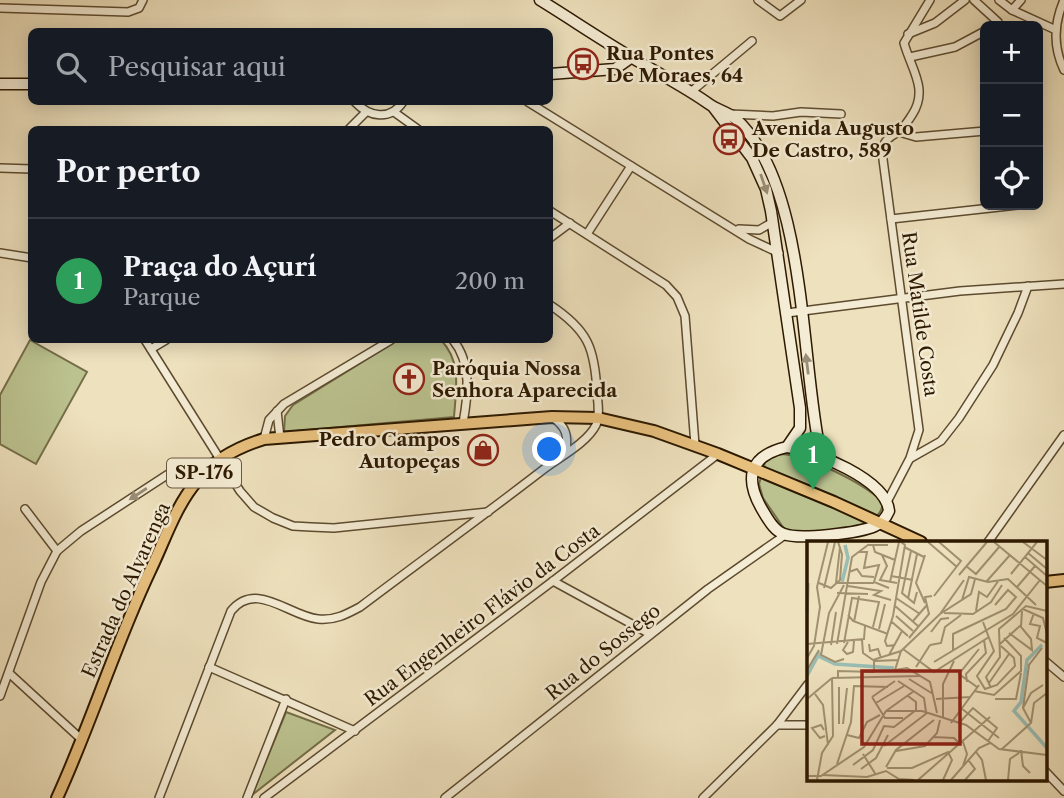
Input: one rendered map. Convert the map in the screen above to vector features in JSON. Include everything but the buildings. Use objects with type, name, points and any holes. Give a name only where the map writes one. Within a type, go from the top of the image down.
[{"type":"main road","name":"Estrada do Alvarenga","points":[[57,798],[176,514],[197,480],[220,460],[240,447],[264,439],[552,417],[598,418],[654,431],[695,445],[919,541]]},
{"type":"main road","points":[[1046,582],[1064,580]]},
{"type":"street","points":[[540,0],[692,91],[714,107],[729,113],[773,116],[801,112],[841,114]]},
{"type":"street","points":[[758,0],[780,16],[801,0]]},
{"type":"street","points":[[908,34],[930,0]]},
{"type":"street","points":[[908,34],[934,23],[965,0]]},
{"type":"street","points":[[974,0],[998,21]]},
{"type":"street","points":[[999,0],[1012,10],[1056,30]]},
{"type":"street","points":[[1012,10],[1021,0]]},
{"type":"street","points":[[1064,0],[1059,10],[1056,30],[1056,50],[1064,70]]},
{"type":"street","points":[[0,8],[120,13],[135,11],[141,4]]},
{"type":"street","name":"Rua Matilde Costa","points":[[887,502],[910,458],[919,430],[882,152],[886,139],[899,132],[919,105],[916,71],[904,43],[908,34]]},
{"type":"street","points":[[910,57],[955,47],[980,34]]},
{"type":"street","points":[[692,91],[752,41]]},
{"type":"street","points":[[553,74],[615,69],[632,57]]},
{"type":"street","points":[[0,84],[28,84]]},
{"type":"street","points":[[358,105],[366,113],[380,115],[394,112],[400,105]]},
{"type":"street","points":[[533,105],[749,239],[779,253]]},
{"type":"street","points":[[714,107],[752,158],[766,189],[774,222],[800,408],[800,428],[786,447]]},
{"type":"street","points":[[394,112],[413,126]]},
{"type":"street","points":[[352,126],[366,113]]},
{"type":"street","points":[[729,113],[748,132],[775,178],[792,248],[821,456]]},
{"type":"street","points":[[899,132],[916,137],[980,131]]},
{"type":"street","points":[[587,234],[631,166]]},
{"type":"street","points":[[0,168],[28,169]]},
{"type":"street","points":[[891,219],[980,209]]},
{"type":"street","points":[[553,213],[666,285],[682,306],[692,385],[695,445]]},
{"type":"street","points":[[735,228],[760,230],[774,222]]},
{"type":"street","points":[[553,236],[570,223]]},
{"type":"street","points":[[0,253],[28,257]]},
{"type":"street","points":[[786,313],[902,298],[1064,284]]},
{"type":"street","points":[[910,458],[941,441],[960,418],[993,365],[1028,286]]},
{"type":"street","points":[[159,798],[231,611],[245,599],[258,597],[318,619],[332,619],[360,607],[590,433],[598,418],[596,374],[587,339],[569,318],[553,307]]},
{"type":"street","points":[[147,343],[240,491],[254,507],[273,518],[293,526],[334,528],[489,512]]},
{"type":"street","points":[[151,349],[161,343]]},
{"type":"street","points":[[264,439],[269,420],[277,410],[386,343]]},
{"type":"street","points":[[455,343],[463,357],[466,374],[468,395],[463,423]]},
{"type":"street","points":[[800,408],[813,407]]},
{"type":"street","points":[[277,410],[280,438]]},
{"type":"street","points":[[552,417],[565,427],[566,452]]},
{"type":"street","points":[[989,541],[1064,435]]},
{"type":"street","points":[[786,447],[821,456],[862,478],[883,496],[887,502],[888,515],[881,523],[851,538],[785,535],[774,527],[753,491],[753,468],[766,454],[786,447]]},
{"type":"street","name":"Rua Engenheiro Flávio da Costa","points":[[264,798],[718,454]]},
{"type":"street","points":[[0,696],[41,582],[57,551],[81,531],[170,473],[179,471],[197,480]]},
{"type":"street","points":[[25,509],[57,551]]},
{"type":"street","name":"Rua do Sossego","points":[[445,798],[650,634],[785,535]]},
{"type":"street","points":[[553,581],[650,634]]},
{"type":"street","points":[[1046,662],[1064,677]]},
{"type":"street","points":[[209,667],[355,731]]},
{"type":"street","points":[[9,673],[81,739]]},
{"type":"street","points":[[703,798],[777,725],[807,685]]},
{"type":"street","points":[[247,798],[286,699]]},
{"type":"street","points":[[777,725],[807,725]]},
{"type":"street","points":[[1046,772],[1064,791]]},
{"type":"green space","points":[[28,343],[35,343],[87,372],[36,464],[0,444],[0,395]]},
{"type":"green space","points":[[393,343],[444,343],[455,367],[454,417],[284,432],[285,416],[293,405]]},
{"type":"green space","points":[[781,454],[820,465],[862,486],[883,502],[880,513],[859,526],[787,533],[763,498],[759,484],[766,459]]},
{"type":"green space","points":[[286,712],[335,730],[252,795]]},
{"type":"place","name":"Rua Pontes De Moraes, 64","points":[[583,64]]},
{"type":"place","name":"Avenida Augusto De Castro, 589","points":[[729,139]]},
{"type":"place","name":"Paróquia Nossa Senhora Aparecida","points":[[409,379]]},
{"type":"place","name":"Pedro Campos Autopeças","points":[[483,450]]},
{"type":"place","name":"Praça do Açurí","points":[[813,490]]}]
